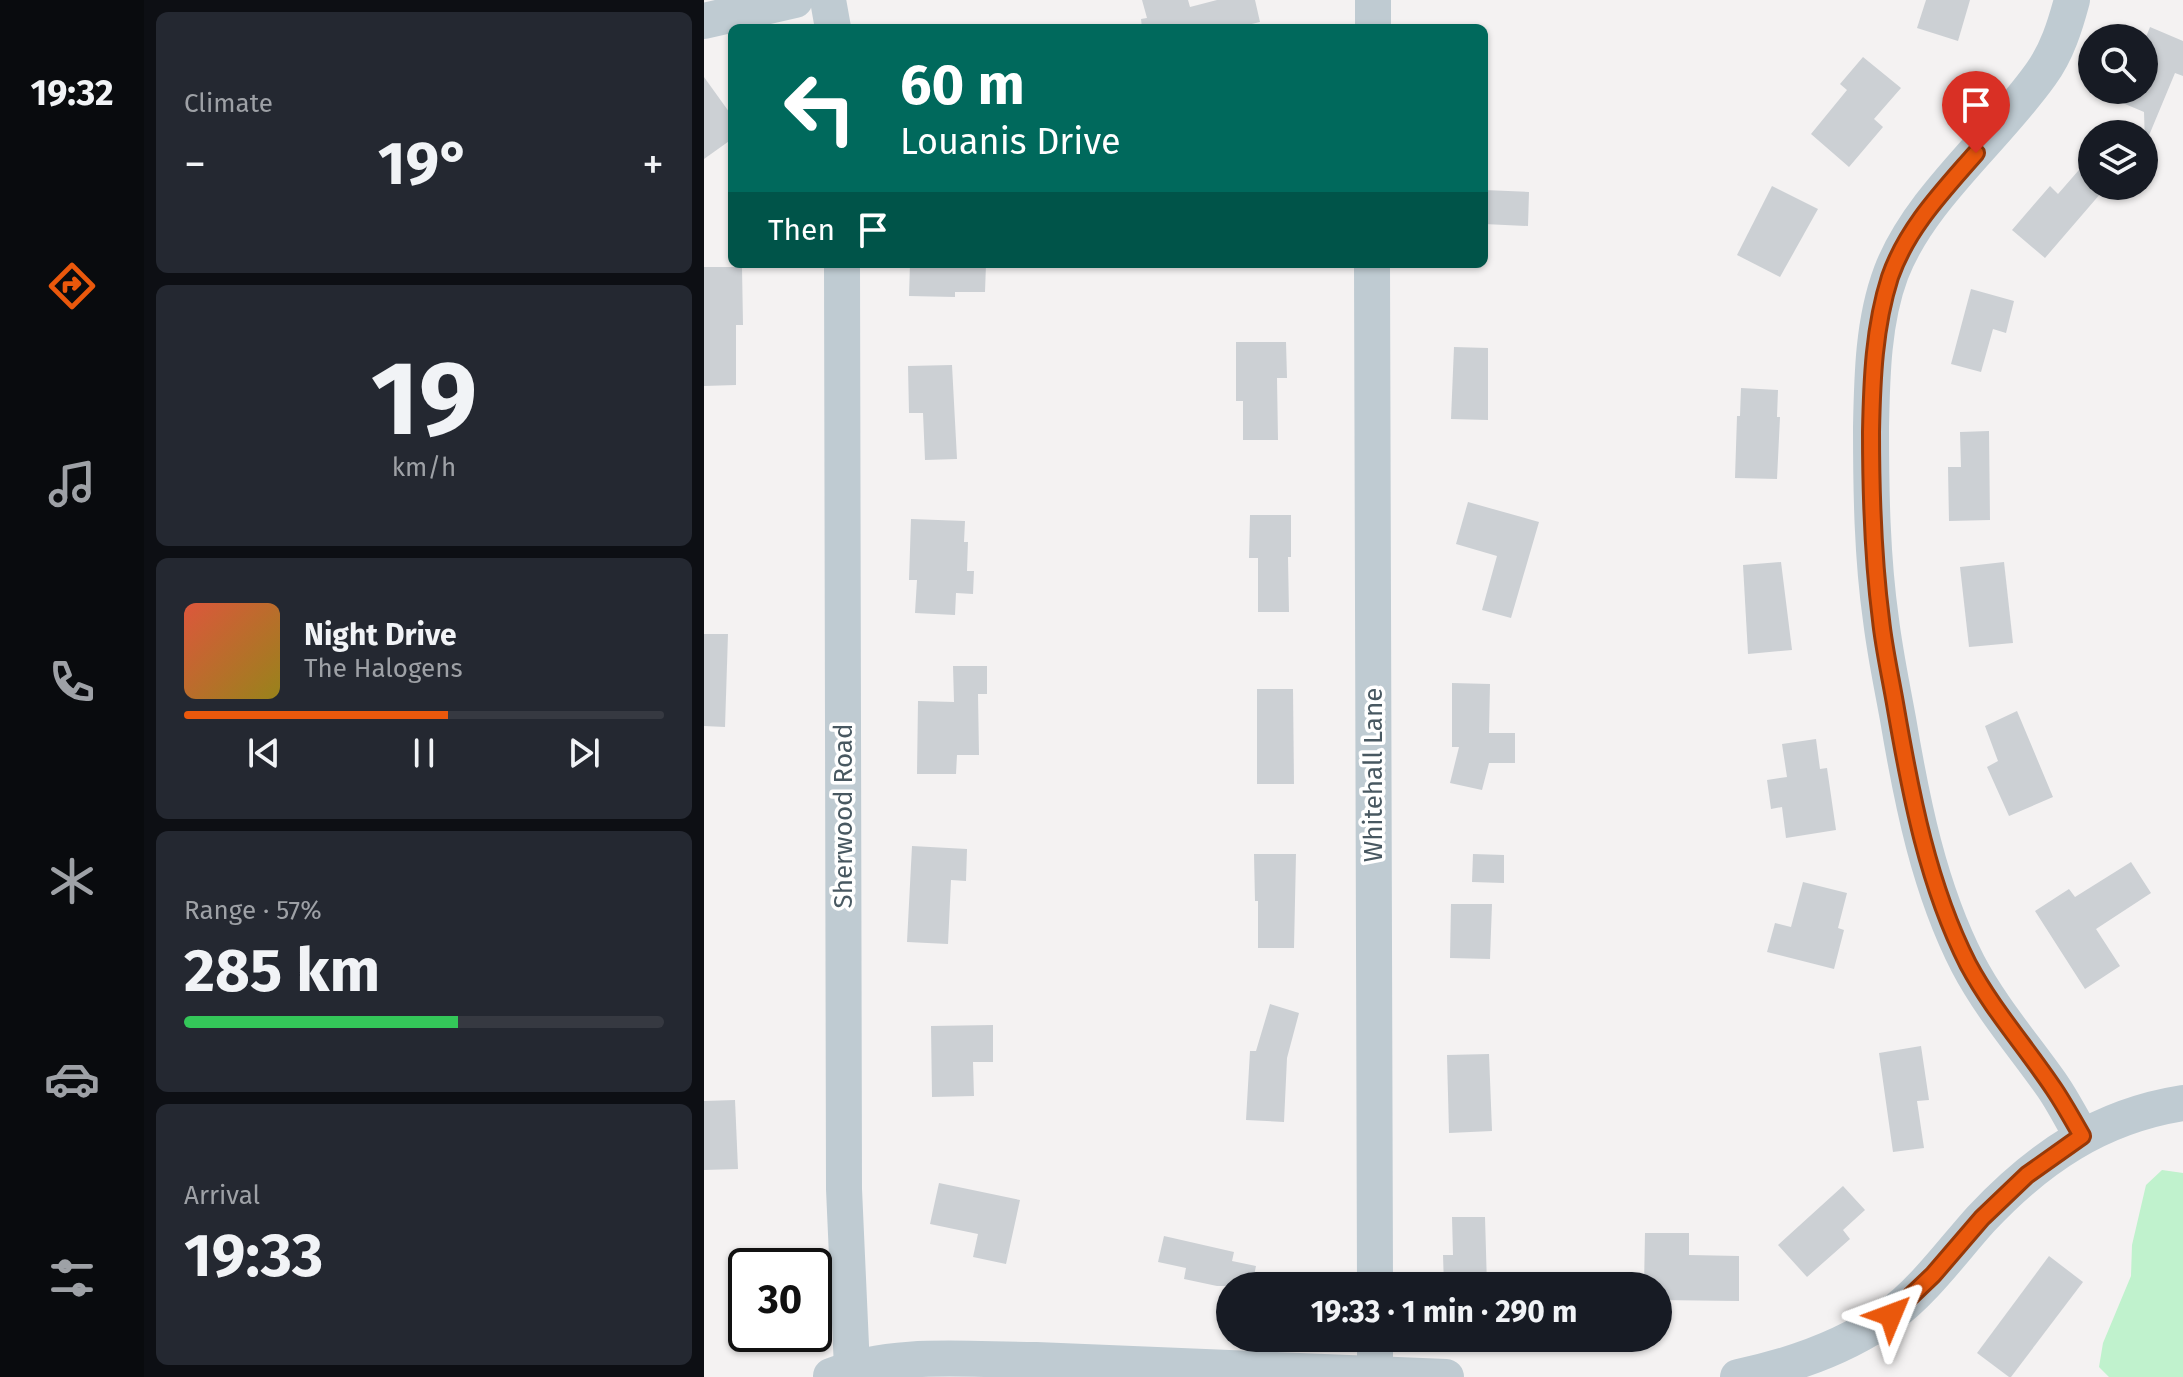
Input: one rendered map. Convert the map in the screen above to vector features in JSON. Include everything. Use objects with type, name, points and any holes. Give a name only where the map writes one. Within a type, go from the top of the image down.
[{"type":"street","points":[[704,21],[795,0]]},
{"type":"street","points":[[828,0],[832,24]]},
{"type":"street","points":[[1373,0],[1373,24]]},
{"type":"street","points":[[2072,0],[2060,38],[2042,73],[1919,220],[1891,274],[1875,349],[1871,473],[1881,620],[1906,769],[1930,867],[1944,910],[1969,965],[2055,1090],[2082,1136]]},
{"type":"street","name":"Sherwood Road","points":[[841,1372],[844,1189],[842,268]]},
{"type":"street","name":"Whitehall Lane","points":[[1372,268],[1375,1272]]},
{"type":"street","points":[[1738,1377],[1787,1365],[1846,1343],[1891,1315],[2027,1175],[2082,1136],[2107,1123],[2183,1103]]},
{"type":"street","points":[[1375,1352],[1375,1373]]},
{"type":"street","points":[[841,1372],[900,1360],[1036,1360],[1446,1377]]},
{"type":"green space","points":[[2162,1170],[2183,1173],[2183,1377],[2109,1377],[2099,1367],[2103,1343],[2131,1276],[2132,1245],[2146,1185]]},
{"type":"building","points":[[1142,0],[1188,0],[1190,7],[1217,0],[1255,0],[1260,22],[1142,24],[1141,19],[1147,18]]},
{"type":"building","points":[[1926,0],[1970,0],[1958,41],[1917,28]]},
{"type":"building","points":[[2158,30],[2183,41],[2183,76],[2175,73],[2155,120],[2144,120],[2144,112],[2125,104],[2158,104]]},
{"type":"building","points":[[1863,57],[1901,88],[1874,119],[1883,127],[1849,167],[1811,134],[1847,90],[1840,84]]},
{"type":"building","points":[[704,77],[728,110],[728,142],[704,159]]},
{"type":"building","points":[[2078,171],[2078,200],[2095,200],[2045,258],[2012,230],[2050,186],[2058,194]]},
{"type":"building","points":[[1772,186],[1818,209],[1780,277],[1737,255]]},
{"type":"building","points":[[1488,190],[1529,192],[1528,226],[1488,224]]},
{"type":"building","points":[[704,267],[742,268],[743,325],[736,325],[736,385],[704,386]]},
{"type":"building","points":[[910,268],[986,268],[985,292],[955,292],[955,297],[909,296]]},
{"type":"building","points":[[1971,289],[2014,301],[2006,333],[1993,329],[1981,372],[1951,364]]},
{"type":"building","points":[[1236,342],[1286,342],[1287,378],[1277,378],[1278,440],[1243,440],[1243,401],[1236,401]]},
{"type":"building","points":[[1454,347],[1488,348],[1488,420],[1451,419]]},
{"type":"building","points":[[952,365],[957,459],[925,460],[923,413],[909,413],[908,366]]},
{"type":"building","points":[[1741,388],[1778,390],[1777,479],[1735,478]]},
{"type":"building","points":[[1989,431],[1990,520],[1949,521],[1948,467],[1961,467],[1960,432]]},
{"type":"building","points":[[1468,502],[1539,522],[1511,618],[1482,610],[1497,556],[1456,544]]},
{"type":"building","points":[[1250,515],[1291,515],[1289,612],[1258,612],[1258,558],[1249,558]]},
{"type":"building","points":[[911,519],[965,521],[967,571],[974,571],[973,594],[956,593],[955,615],[915,613],[917,580],[909,580]]},
{"type":"building","points":[[1781,562],[1792,650],[1748,654],[1743,565]]},
{"type":"building","points":[[2004,562],[2013,643],[1969,647],[1960,567]]},
{"type":"building","points":[[704,634],[728,634],[725,727],[704,726]]},
{"type":"building","points":[[953,666],[987,666],[987,694],[978,694],[979,755],[957,755],[956,774],[917,774],[918,701],[954,702]]},
{"type":"building","points":[[1452,683],[1490,684],[1489,733],[1515,733],[1515,763],[1489,763],[1482,790],[1450,783],[1459,747],[1452,747]]},
{"type":"building","points":[[1257,689],[1293,689],[1294,784],[1257,784]]},
{"type":"building","points":[[2017,711],[2053,797],[2009,816],[1987,767],[1998,761],[1985,726]]},
{"type":"building","points":[[1816,739],[1820,769],[1827,768],[1836,830],[1786,838],[1782,807],[1771,809],[1767,780],[1787,777],[1782,744]]},
{"type":"building","points":[[912,846],[967,849],[966,881],[951,880],[948,944],[907,942]]},
{"type":"building","points":[[1254,854],[1296,854],[1294,948],[1258,948]]},
{"type":"building","points":[[1473,854],[1504,855],[1504,883],[1472,882]]},
{"type":"building","points":[[2131,862],[2151,893],[2096,929],[2120,966],[2085,989],[2035,911],[2069,889],[2075,897]]},
{"type":"building","points":[[1803,882],[1847,893],[1838,928],[1844,930],[1834,969],[1767,952],[1775,923],[1791,927]]},
{"type":"building","points":[[1451,904],[1492,904],[1490,959],[1450,958]]},
{"type":"building","points":[[1270,1004],[1299,1013],[1287,1058],[1284,1122],[1246,1120],[1250,1051],[1256,1051]]},
{"type":"building","points":[[993,1025],[993,1062],[973,1062],[974,1096],[932,1097],[931,1026]]},
{"type":"building","points":[[1921,1046],[1929,1100],[1917,1101],[1924,1148],[1893,1152],[1879,1053]]},
{"type":"building","points":[[1489,1054],[1492,1131],[1449,1133],[1447,1055]]},
{"type":"building","points":[[735,1100],[738,1169],[704,1170],[704,1101]]},
{"type":"building","points":[[939,1183],[1020,1200],[1006,1264],[973,1257],[978,1234],[930,1224]]},
{"type":"building","points":[[1843,1186],[1865,1210],[1843,1230],[1850,1239],[1807,1277],[1778,1245]]},
{"type":"building","points":[[1452,1217],[1485,1217],[1487,1272],[1444,1272],[1443,1255],[1453,1255]]},
{"type":"building","points":[[1645,1233],[1689,1233],[1689,1255],[1739,1256],[1739,1301],[1672,1300],[1672,1272],[1644,1272]]},
{"type":"building","points":[[1164,1236],[1234,1252],[1232,1261],[1256,1266],[1255,1272],[1216,1272],[1216,1286],[1184,1279],[1186,1268],[1158,1262]]},
{"type":"building","points":[[2049,1256],[2083,1282],[2009,1377],[1977,1353]]},
{"type":"route","points":[[1891,1315],[2027,1175],[2082,1136],[2055,1090],[1969,965],[1944,910],[1906,769],[1881,620],[1871,473],[1875,349],[1882,306],[1891,274],[1919,220],[1976,153]]}]
